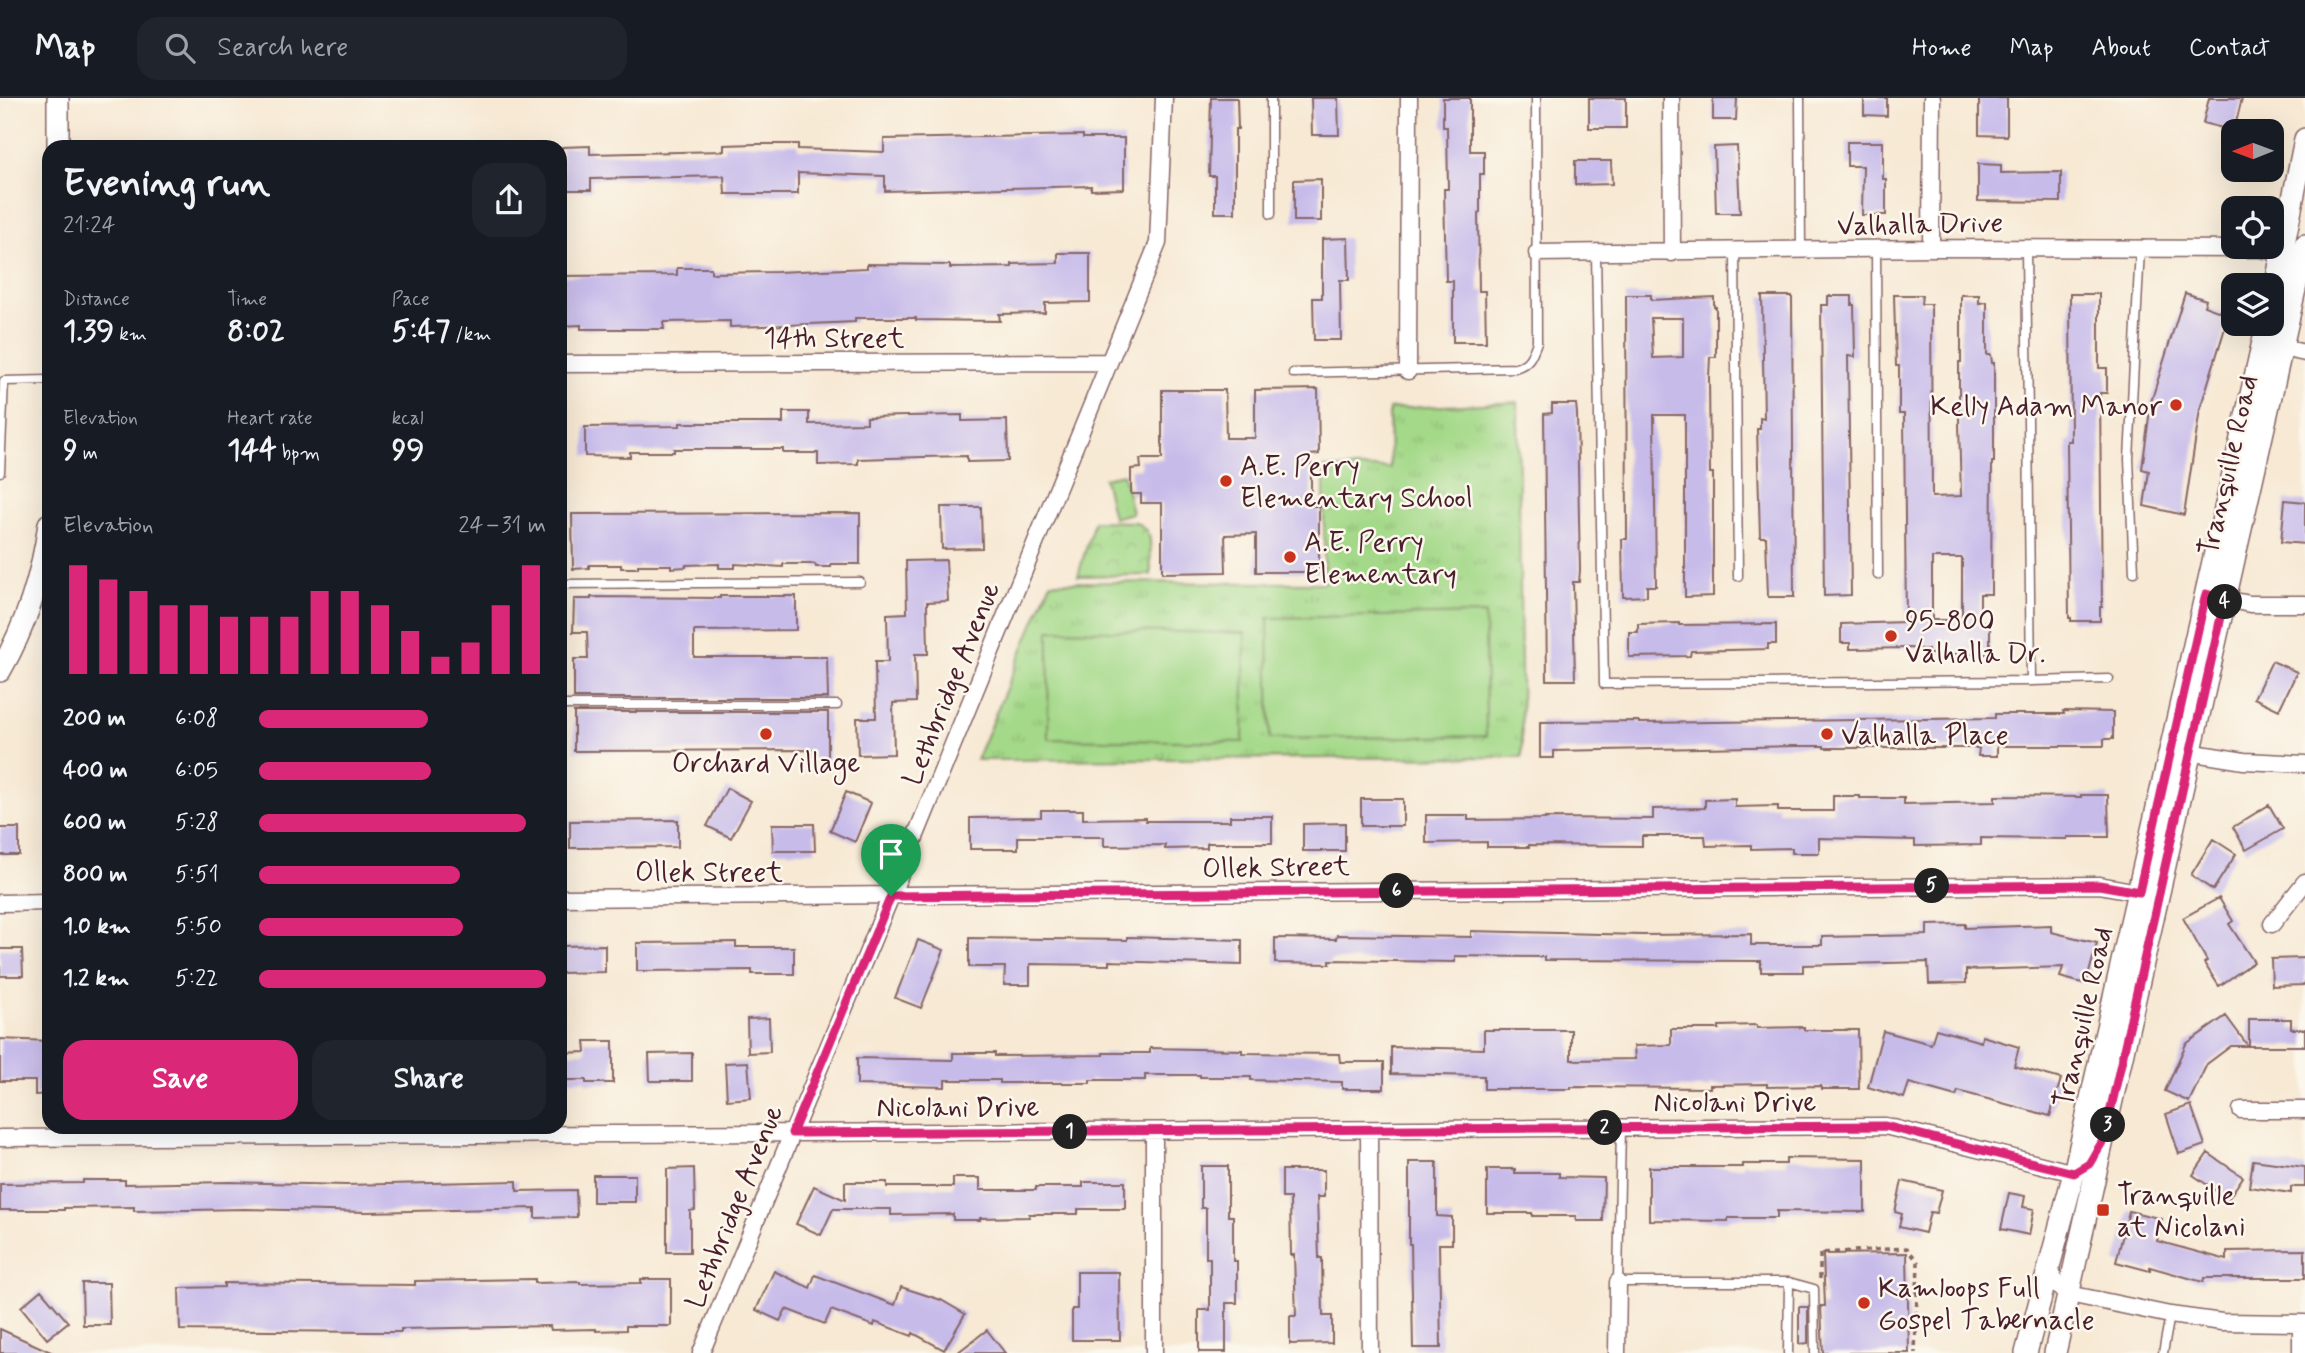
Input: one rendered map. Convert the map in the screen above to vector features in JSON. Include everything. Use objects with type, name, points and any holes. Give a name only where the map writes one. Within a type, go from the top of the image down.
[{"type":"main road","points":[[58,98],[58,140]]},
{"type":"main road","name":"Tranquille Road","points":[[2026,1353],[2149,894],[2271,338],[2297,251],[2305,139]]},
{"type":"main road","name":"Tranquille Road","points":[[2284,278],[2297,251]]},
{"type":"main road","points":[[0,671],[16,642],[42,567]]},
{"type":"main road","name":"Tranquille Road","points":[[2055,1353],[2104,1139],[2149,894]]},
{"type":"street","name":"Lethbridge Avenue","points":[[701,1353],[1158,243],[1164,98]]},
{"type":"street","points":[[1408,371],[1409,98]]},
{"type":"street","points":[[1671,98],[1672,253]]},
{"type":"street","points":[[1931,248],[1932,98]]},
{"type":"street","name":"Valhalla Drive","points":[[1537,253],[1931,248],[2297,251]]},
{"type":"street","points":[[2271,338],[2305,352]]},
{"type":"street","name":"14th Street","points":[[567,365],[1109,362]]},
{"type":"street","points":[[2216,597],[2250,604],[2305,604]]},
{"type":"street","points":[[2182,750],[2244,761],[2305,764]]},
{"type":"street","points":[[2272,923],[2305,881]]},
{"type":"street","name":"Ollek Street","points":[[567,898],[2085,885],[2116,887],[2149,894]]},
{"type":"street","points":[[0,903],[42,902]]},
{"type":"street","points":[[2241,1110],[2305,1110]]},
{"type":"street","name":"Nicolani Drive","points":[[0,1138],[1885,1126],[2074,1173]]},
{"type":"street","points":[[1369,1130],[1370,1353]]},
{"type":"street","points":[[1154,1131],[1154,1353]]},
{"type":"street","points":[[2074,1173],[2089,1164],[2104,1139]]},
{"type":"street","points":[[2050,1264],[2055,1284],[2069,1294],[2170,1315],[2222,1322],[2303,1323],[2301,1353]]},
{"type":"street","points":[[1617,1353],[1618,1282]]},
{"type":"lane","points":[[1271,98],[1271,214]]},
{"type":"lane","points":[[1293,373],[1515,368],[1523,366],[1531,359],[1537,342],[1536,98]]},
{"type":"lane","points":[[1800,98],[1801,251]]},
{"type":"lane","points":[[2026,248],[2031,681]]},
{"type":"lane","points":[[1876,249],[1878,575]]},
{"type":"lane","points":[[2134,572],[2129,459],[2140,249]]},
{"type":"lane","points":[[1735,252],[1738,576]]},
{"type":"lane","points":[[1596,254],[1604,684],[2109,680]]},
{"type":"lane","points":[[0,472],[4,381],[42,380]]},
{"type":"lane","points":[[567,584],[860,582]]},
{"type":"lane","points":[[567,705],[837,705]]},
{"type":"lane","points":[[1621,1127],[1618,1282],[1789,1282],[1814,1289],[1815,1353]]},
{"type":"lane","points":[[1788,1353],[1789,1282]]},
{"type":"lane","points":[[2163,1353],[2170,1315]]},
{"type":"path","points":[[1820,1253],[1907,1248],[1918,1262],[1915,1353]]},
{"type":"green space","points":[[1518,402],[1522,757],[976,760],[1051,582],[1324,583],[1324,468],[1390,468],[1389,409]]},
{"type":"green space","points":[[1123,474],[1132,513],[1113,518],[1104,478]]},
{"type":"green space","points":[[1094,521],[1136,522],[1143,527],[1150,539],[1151,575],[1078,576]]},
{"type":"green space","points":[[1485,614],[1486,736],[1270,739],[1268,618]]},
{"type":"green space","points":[[1049,630],[1245,633],[1243,742],[1048,739]]},
{"type":"building","points":[[1211,98],[1237,98],[1235,213],[1215,213],[1215,176],[1209,176]]},
{"type":"building","points":[[1311,98],[1338,98],[1339,135],[1312,135]]},
{"type":"building","points":[[1443,98],[1470,98],[1470,151],[1484,151],[1484,174],[1480,174],[1478,213],[1479,291],[1485,291],[1486,342],[1453,342],[1453,281],[1446,281],[1444,189],[1448,189],[1447,127],[1443,127]]},
{"type":"building","points":[[1589,98],[1626,98],[1626,128],[1589,128]]},
{"type":"building","points":[[1713,98],[1737,98],[1736,120],[1713,120]]},
{"type":"building","points":[[1864,98],[1887,98],[1887,116],[1864,115]]},
{"type":"building","points":[[1979,98],[2007,98],[2007,136],[1979,135]]},
{"type":"building","points":[[2209,98],[2242,98],[2237,119],[2221,119],[2221,128],[2203,123]]},
{"type":"building","points":[[1083,135],[1083,138],[1124,138],[1124,189],[1091,190],[1091,186],[885,191],[885,176],[798,173],[798,194],[725,194],[724,176],[591,179],[591,190],[567,190],[567,147],[590,146],[590,154],[724,151],[724,145],[756,144],[798,144],[798,149],[884,152],[884,139]]},
{"type":"building","points":[[1847,142],[1883,142],[1886,215],[1862,215],[1863,166],[1847,166]]},
{"type":"building","points":[[1737,146],[1740,213],[1716,213],[1714,147]]},
{"type":"building","points":[[1575,161],[1611,161],[1612,184],[1575,185]]},
{"type":"building","points":[[1978,164],[2001,165],[2001,173],[2061,172],[2061,202],[1978,201]]},
{"type":"building","points":[[1321,179],[1321,221],[1294,221],[1294,180]]},
{"type":"building","points":[[1348,238],[1349,280],[1340,280],[1341,340],[1314,340],[1313,298],[1322,298],[1322,239]]},
{"type":"building","points":[[1058,253],[1090,253],[1090,302],[1045,303],[1045,313],[999,314],[1000,321],[855,318],[855,322],[730,327],[730,321],[663,322],[664,329],[581,329],[581,325],[567,326],[567,276],[677,275],[677,268],[711,268],[711,273],[867,268],[867,264],[950,265],[950,268],[1058,263]]},
{"type":"building","name":"Kelly Adam Manor","points":[[2185,293],[2206,300],[2204,306],[2221,312],[2223,336],[2200,409],[2184,515],[2144,506],[2149,471],[2142,469],[2151,402]]},
{"type":"building","points":[[2070,294],[2099,294],[2099,368],[2107,368],[2107,393],[2100,393],[2100,621],[2071,621],[2069,618],[2067,441],[2071,441]]},
{"type":"building","points":[[1626,295],[1651,295],[1651,300],[1714,297],[1716,357],[1710,357],[1709,377],[1710,473],[1713,473],[1713,596],[1685,597],[1685,415],[1654,415],[1656,586],[1647,586],[1647,596],[1623,597],[1622,539],[1627,539]],"holes":[[[1651,318],[1683,318],[1683,357],[1653,358]]]},
{"type":"building","points":[[1894,295],[1922,295],[1921,304],[1931,304],[1932,497],[1961,496],[1961,295],[1979,295],[1979,303],[1987,302],[1987,355],[1991,355],[1994,363],[1994,462],[1991,594],[1980,594],[1980,622],[1990,622],[1990,654],[1928,654],[1928,650],[1909,648],[1850,649],[1850,643],[1841,643],[1841,624],[1906,622],[1904,414],[1899,414],[1899,366],[1896,366]],"holes":[[[1932,558],[1962,558],[1962,620],[1932,620]]]},
{"type":"building","points":[[1762,296],[1792,296],[1794,597],[1768,597],[1766,537],[1760,537],[1757,429],[1760,429],[1760,418],[1764,419]]},
{"type":"building","points":[[1828,296],[1852,296],[1855,357],[1848,356],[1851,595],[1824,596],[1821,305],[1828,305]]},
{"type":"building","name":"A.E. Perry Elementary School","points":[[1318,389],[1319,454],[1311,455],[1311,506],[1319,506],[1319,572],[1256,572],[1256,534],[1225,535],[1226,572],[1162,573],[1162,503],[1141,503],[1141,494],[1131,494],[1131,469],[1141,468],[1140,459],[1162,459],[1162,390],[1225,390],[1226,438],[1255,438],[1255,390]]},
{"type":"building","points":[[1552,404],[1576,404],[1577,413],[1580,570],[1579,582],[1573,582],[1575,680],[1547,680],[1544,414],[1552,413]]},
{"type":"building","points":[[783,412],[809,412],[809,424],[867,423],[867,417],[907,416],[962,415],[962,421],[1007,420],[1008,461],[967,462],[967,456],[858,459],[858,464],[818,465],[818,453],[783,453],[783,449],[674,449],[674,452],[630,452],[630,457],[585,456],[585,427],[783,423]]},
{"type":"building","points":[[2285,500],[2305,502],[2305,544],[2281,542]]},
{"type":"building","points":[[941,507],[981,507],[982,548],[942,549]]},
{"type":"building","points":[[860,513],[860,564],[816,567],[815,564],[783,564],[783,567],[735,564],[735,568],[719,568],[719,564],[671,568],[671,565],[621,568],[621,565],[589,565],[589,568],[573,569],[572,514]]},
{"type":"building","points":[[946,560],[948,601],[927,602],[928,654],[915,654],[916,702],[893,703],[894,754],[858,755],[857,718],[876,718],[875,662],[888,662],[887,614],[907,613],[906,561]]},
{"type":"building","points":[[796,596],[796,630],[694,631],[694,657],[827,657],[828,698],[574,698],[574,659],[588,659],[587,632],[573,632],[574,599]]},
{"type":"building","points":[[1638,624],[1776,624],[1776,644],[1768,644],[1768,649],[1691,651],[1690,656],[1629,657],[1629,632],[1638,632]]},
{"type":"building","points":[[2272,661],[2297,672],[2279,710],[2254,698]]},
{"type":"building","name":"Valhalla Place","points":[[2063,711],[2113,712],[2113,739],[2104,739],[2104,746],[1997,746],[1997,756],[1978,756],[1979,748],[1795,746],[1554,751],[1554,758],[1540,758],[1540,722],[1995,718],[1995,714],[2064,714]]},
{"type":"building","points":[[574,712],[828,712],[828,759],[813,759],[812,750],[574,751]]},
{"type":"building","points":[[727,788],[751,801],[731,838],[707,826]]},
{"type":"building","points":[[846,792],[871,803],[855,842],[830,831]]},
{"type":"building","points":[[2108,795],[2109,837],[1981,838],[1981,845],[1915,846],[1915,840],[1819,838],[1819,853],[1792,853],[1792,848],[1751,849],[1751,845],[1706,846],[1705,836],[1642,836],[1642,846],[1487,847],[1487,842],[1426,843],[1426,815],[1468,815],[1468,820],[1653,819],[1653,809],[1705,808],[1705,800],[1735,799],[1735,807],[1778,806],[1778,811],[1833,811],[1833,796],[1904,798],[1904,804],[1995,802],[1995,796]]},
{"type":"building","points":[[1361,799],[1403,799],[1403,826],[1361,826]]},
{"type":"building","points":[[2269,805],[2283,829],[2246,850],[2233,827]]},
{"type":"building","points":[[1041,810],[1083,810],[1083,819],[1146,818],[1146,821],[1230,821],[1230,816],[1272,816],[1272,843],[1207,843],[1207,848],[1165,849],[1165,845],[1104,846],[1104,837],[1018,837],[1018,849],[970,849],[970,818],[1041,817]]},
{"type":"building","points":[[678,820],[678,847],[570,848],[570,821]]},
{"type":"building","points":[[1345,823],[1345,851],[1303,851],[1303,824]]},
{"type":"building","points":[[772,824],[814,824],[815,851],[773,851]]},
{"type":"building","points":[[0,828],[19,828],[19,855],[0,855]]},
{"type":"building","points":[[2213,839],[2236,854],[2213,890],[2191,875]]},
{"type":"building","points":[[2219,898],[2233,921],[2229,924],[2254,962],[2219,986],[2204,963],[2207,961],[2183,918]]},
{"type":"building","points":[[1965,924],[1965,928],[2051,925],[2051,932],[2097,943],[2086,984],[2060,977],[2063,967],[1966,970],[1966,983],[1929,984],[1928,962],[1803,965],[1803,972],[1761,972],[1761,961],[1544,960],[1544,957],[1455,956],[1455,962],[1330,960],[1330,964],[1275,963],[1275,938],[1336,939],[1337,935],[1471,937],[1471,931],[1642,935],[1751,934],[1751,945],[1822,945],[1822,937],[1927,935],[1927,925]]},
{"type":"building","points":[[1127,937],[1242,940],[1242,965],[1109,961],[1109,965],[1030,964],[1030,985],[1004,985],[1005,967],[969,967],[969,938],[1127,940]]},
{"type":"building","points":[[918,940],[944,950],[921,1008],[895,998]]},
{"type":"building","points":[[736,942],[736,947],[794,947],[794,974],[752,974],[752,970],[637,971],[637,943]]},
{"type":"building","points":[[605,945],[605,972],[567,973],[567,946]]},
{"type":"building","points":[[0,949],[22,949],[23,976],[0,976]]},
{"type":"building","points":[[2305,958],[2305,985],[2272,986],[2271,959]]},
{"type":"building","points":[[2226,1016],[2248,1046],[2231,1046],[2207,1064],[2189,1102],[2165,1091],[2186,1044]]},
{"type":"building","points":[[769,1018],[770,1052],[748,1053],[747,1019]]},
{"type":"building","points":[[2249,1019],[2291,1019],[2291,1029],[2305,1029],[2305,1046],[2249,1046]]},
{"type":"building","points":[[1757,1025],[1757,1028],[1858,1030],[1859,1089],[1821,1089],[1821,1086],[1767,1087],[1767,1084],[1710,1085],[1710,1088],[1484,1089],[1484,1076],[1391,1074],[1391,1047],[1484,1049],[1484,1030],[1571,1030],[1571,1060],[1635,1059],[1634,1046],[1671,1045],[1671,1029],[1719,1029],[1719,1026]]},
{"type":"building","points":[[1936,1029],[1981,1042],[1982,1036],[2019,1047],[2014,1066],[2061,1079],[2050,1116],[1958,1091],[1956,1096],[1909,1083],[1904,1098],[1868,1087],[1883,1031],[1931,1044]]},
{"type":"building","points":[[0,1039],[42,1041],[42,1094],[35,1095],[35,1081],[0,1081]]},
{"type":"building","points":[[585,1041],[613,1041],[613,1083],[567,1080],[567,1053],[586,1052]]},
{"type":"building","points":[[1150,1048],[1339,1054],[1340,1062],[1384,1062],[1384,1089],[1342,1089],[1342,1082],[1251,1080],[1251,1077],[1200,1075],[1145,1075],[1145,1080],[1090,1080],[1090,1083],[945,1080],[945,1087],[857,1085],[857,1058],[953,1060],[953,1053],[995,1053],[995,1056],[1103,1055],[1150,1053]]},
{"type":"building","points":[[692,1053],[692,1081],[650,1081],[649,1054]]},
{"type":"building","points":[[748,1062],[751,1098],[727,1100],[725,1063]]},
{"type":"building","points":[[2191,1105],[2205,1145],[2179,1154],[2166,1114]]},
{"type":"building","points":[[2208,1153],[2243,1177],[2228,1199],[2193,1175]]},
{"type":"building","points":[[1786,1158],[1865,1159],[1865,1212],[1777,1211],[1777,1218],[1728,1218],[1728,1221],[1649,1220],[1649,1167],[1743,1167],[1743,1164],[1786,1164]]},
{"type":"building","points":[[2253,1160],[2305,1167],[2305,1187],[2291,1187],[2291,1193],[2249,1187]]},
{"type":"building","points":[[1409,1162],[1437,1162],[1437,1216],[1452,1217],[1452,1244],[1439,1244],[1441,1348],[1413,1348]]},
{"type":"building","points":[[1201,1166],[1228,1166],[1228,1216],[1233,1216],[1237,1303],[1226,1303],[1226,1352],[1199,1352],[1199,1310],[1210,1310],[1210,1258],[1206,1258],[1206,1208],[1201,1208]]},
{"type":"building","points":[[694,1168],[695,1210],[690,1211],[690,1252],[667,1252],[667,1169]]},
{"type":"building","points":[[1487,1169],[1515,1169],[1515,1173],[1559,1173],[1559,1177],[1604,1178],[1603,1221],[1576,1221],[1576,1216],[1487,1213]]},
{"type":"building","points":[[1282,1170],[1324,1170],[1324,1197],[1317,1197],[1319,1258],[1322,1258],[1323,1316],[1332,1316],[1332,1343],[1290,1344],[1290,1316],[1296,1316],[1294,1255],[1291,1255],[1290,1198],[1282,1198]]},
{"type":"building","points":[[593,1175],[635,1175],[635,1202],[593,1202]]},
{"type":"building","points":[[953,1178],[980,1178],[980,1190],[1036,1190],[1036,1187],[1083,1187],[1083,1182],[1125,1182],[1125,1209],[1078,1209],[1078,1214],[1029,1214],[1029,1217],[953,1220],[953,1214],[891,1215],[891,1209],[833,1209],[821,1235],[796,1224],[814,1186],[845,1200],[845,1182],[887,1182],[887,1187],[953,1187]]},
{"type":"building","points":[[83,1180],[125,1180],[125,1184],[230,1182],[346,1185],[517,1181],[517,1191],[576,1190],[577,1217],[535,1218],[535,1208],[367,1212],[246,1209],[134,1211],[134,1207],[0,1210],[0,1184],[83,1183]]},
{"type":"building","points":[[1902,1181],[1942,1190],[1936,1213],[1930,1212],[1925,1233],[1899,1227],[1902,1214],[1895,1212]]},
{"type":"building","points":[[2009,1193],[2025,1196],[2023,1207],[2034,1209],[2029,1235],[2001,1229]]},
{"type":"building","points":[[2129,1211],[2162,1219],[2157,1241],[2227,1260],[2227,1251],[2305,1250],[2305,1278],[2204,1278],[2203,1282],[2150,1267],[2150,1271],[2116,1262]]},
{"type":"building","name":"Kamloops Full Gospel Tabernacle","points":[[1907,1253],[1909,1353],[1823,1353],[1823,1254]]},
{"type":"building","points":[[774,1271],[810,1288],[815,1275],[895,1305],[901,1287],[941,1300],[965,1314],[944,1350],[913,1333],[912,1336],[875,1322],[874,1326],[831,1310],[825,1324],[786,1309],[780,1321],[756,1310]]},
{"type":"building","points":[[1077,1272],[1119,1272],[1120,1340],[1072,1340],[1072,1309],[1077,1309]]},
{"type":"building","points":[[535,1279],[535,1283],[580,1284],[641,1283],[641,1279],[671,1279],[671,1326],[626,1326],[626,1330],[596,1331],[551,1330],[550,1326],[401,1329],[401,1332],[180,1330],[179,1288],[224,1287],[224,1283],[415,1285],[415,1281]]},
{"type":"building","points":[[82,1283],[109,1283],[110,1325],[83,1325]]},
{"type":"building","points":[[41,1290],[68,1322],[47,1339],[21,1307]]},
{"type":"building","points":[[1799,1307],[1808,1307],[1808,1343],[1799,1344]]},
{"type":"building","points":[[0,1329],[53,1353],[0,1353]]},
{"type":"building","points":[[987,1330],[1005,1353],[957,1353]]},
{"type":"place","name":"Kelly Adam Manor","points":[[2176,405]]},
{"type":"place","name":"A.E. Perry Elementary School","points":[[1226,481]]},
{"type":"place","name":"A.E. Perry Elementary","points":[[1290,557]]},
{"type":"place","name":"95-800 Valhalla Dr.","points":[[1891,636]]},
{"type":"place","name":"Orchard Village","points":[[766,734]]},
{"type":"place","name":"Valhalla Place","points":[[1827,734]]},
{"type":"place","name":"Tranquille at Nicolani","points":[[2103,1210]]},
{"type":"place","name":"Kamloops Full Gospel Tabernacle","points":[[1864,1303]]},
{"type":"route","points":[[2206,594],[2225,599],[2104,1139],[2089,1164],[2074,1173],[1885,1126],[792,1133],[891,896],[2099,885],[2139,892],[2206,594]]}]
